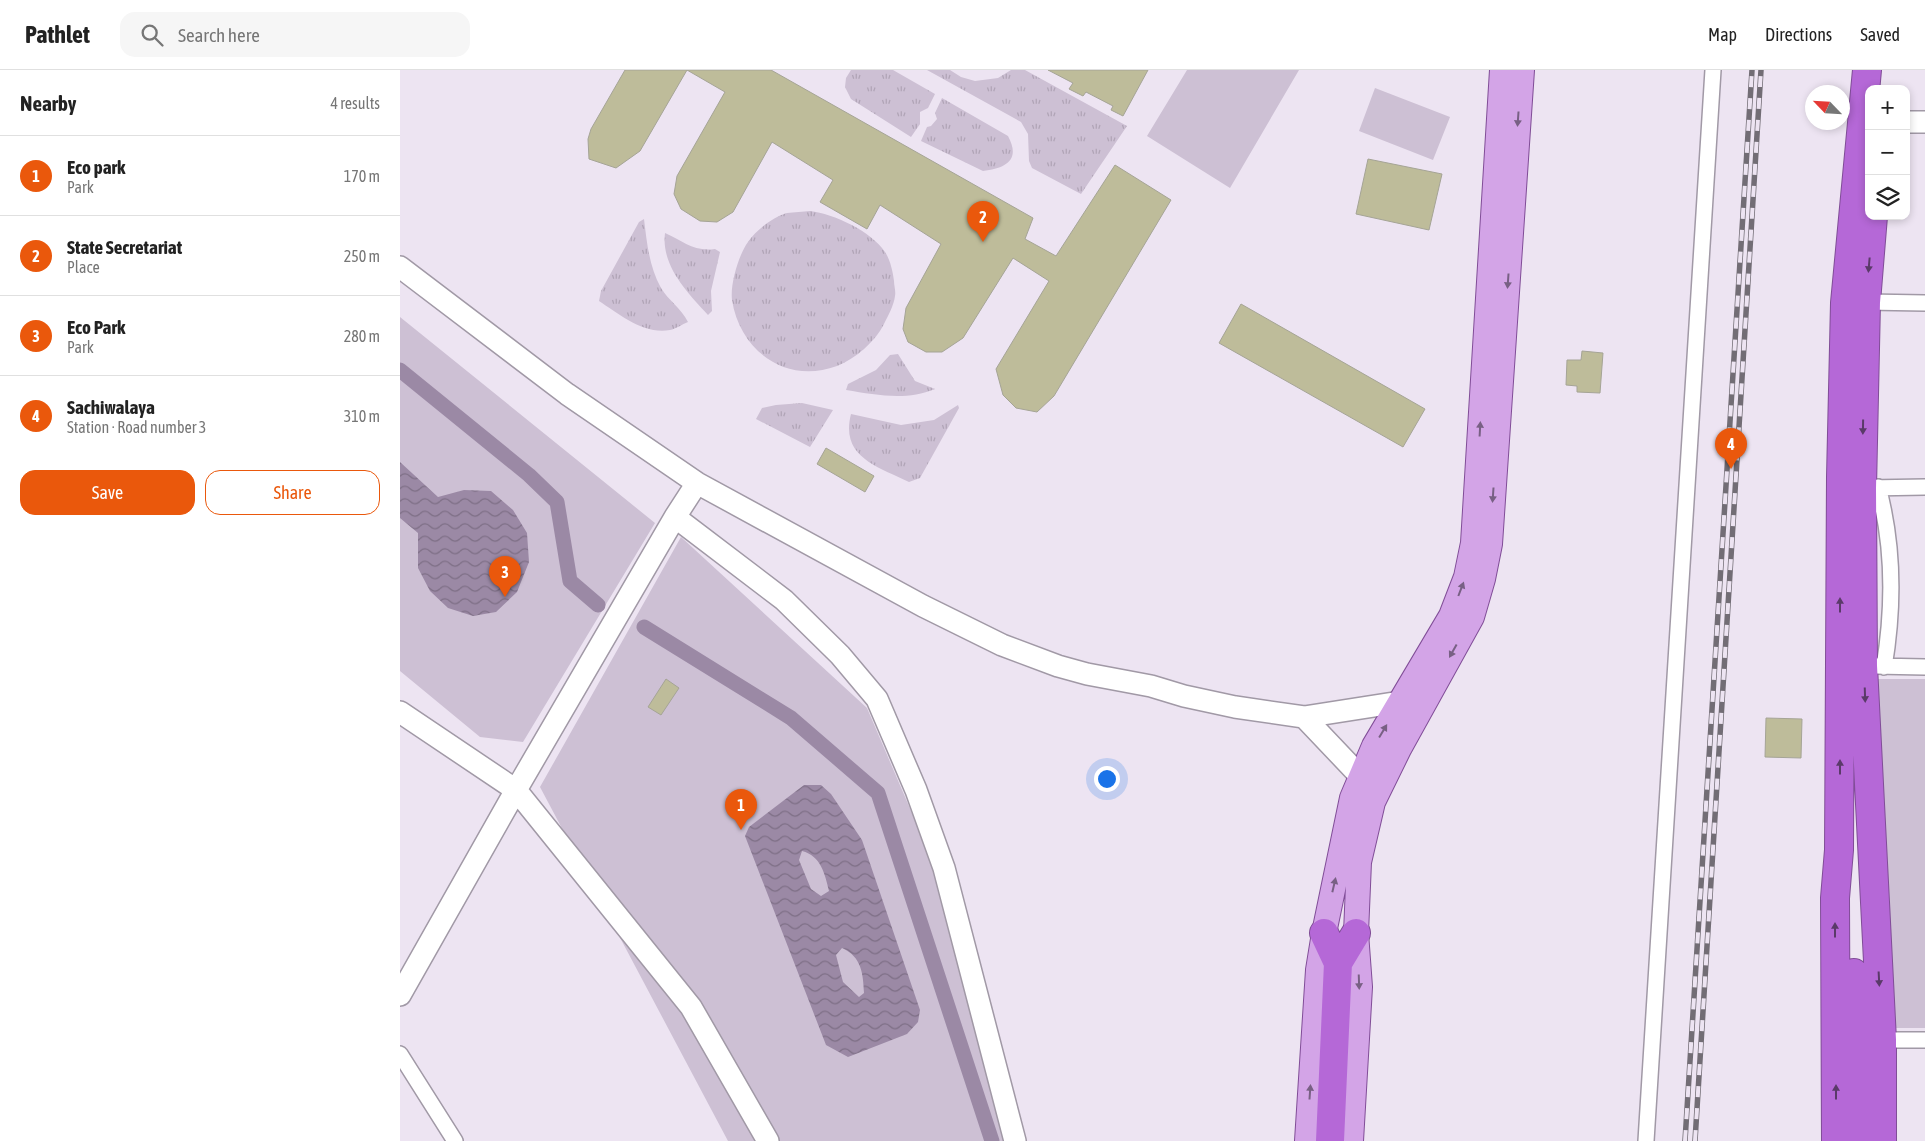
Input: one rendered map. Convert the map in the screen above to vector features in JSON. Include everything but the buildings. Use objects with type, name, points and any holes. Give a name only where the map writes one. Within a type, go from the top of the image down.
[{"type":"highway","points":[[1867,70],[1867,85]]},
{"type":"highway","points":[[1884,85],[1886,70]]},
{"type":"highway","points":[[1836,1141],[1835,898],[1839,850],[1841,478],[1845,304],[1865,130]]},
{"type":"highway","points":[[1874,220],[1866,302],[1874,666],[1871,848],[1882,1040],[1882,1141]]},
{"type":"highway","points":[[1853,892],[1871,848]]},
{"type":"highway","points":[[1839,850],[1853,892],[1856,1141]]},
{"type":"highway","points":[[1324,933],[1338,971]]},
{"type":"highway","points":[[1330,1141],[1338,971],[1356,933]]},
{"type":"main road","points":[[1307,1141],[1318,970],[1352,798],[1374,746],[1451,616],[1466,577],[1473,543],[1502,70]]},
{"type":"main road","points":[[1351,1141],[1360,987],[1356,933],[1359,862],[1373,802],[1399,749],[1472,617],[1484,579],[1490,544],[1522,70]]},
{"type":"street","points":[[1646,1141],[1713,70]]},
{"type":"street","points":[[1910,122],[1925,122]]},
{"type":"street","points":[[400,267],[561,389],[697,483],[923,606],[1002,645],[1058,666],[1087,674],[1151,686],[1212,703],[1304,717],[1400,702]]},
{"type":"street","points":[[1866,302],[1925,303]]},
{"type":"street","points":[[400,996],[516,790],[675,517],[697,483]]},
{"type":"street","points":[[1870,488],[1925,487]]},
{"type":"street","points":[[675,517],[784,600],[840,655],[878,700],[916,790],[944,868],[1015,1141]]},
{"type":"street","points":[[1874,666],[1925,667]]},
{"type":"street","points":[[400,712],[516,790],[691,1007],[768,1141]]},
{"type":"street","points":[[1304,717],[1361,777]]},
{"type":"street","points":[[1882,1040],[1925,1040]]},
{"type":"street","points":[[400,1054],[455,1141]]},
{"type":"green space","points":[[851,70],[893,70],[935,94],[928,108],[920,112],[920,124],[911,137],[851,99],[845,87],[846,78]]},
{"type":"green space","points":[[927,70],[950,70],[961,77],[975,81],[998,78],[1011,70],[1025,70],[1127,126],[1081,194],[1032,168],[1029,161],[1028,134],[1021,122]]},
{"type":"green space","points":[[1187,70],[1299,70],[1230,188],[1147,136]]},
{"type":"green space","points":[[1375,88],[1450,117],[1433,160],[1359,131]]},
{"type":"green space","points":[[942,98],[1008,136],[1013,151],[1009,161],[998,168],[983,171],[921,141],[927,127],[931,126],[937,119],[935,113]]},
{"type":"green space","points":[[810,211],[841,220],[871,237],[879,244],[890,262],[894,277],[895,294],[891,310],[880,331],[857,354],[837,366],[818,371],[800,371],[783,367],[768,359],[755,348],[737,318],[732,293],[738,261],[751,237],[765,224],[782,215]]},
{"type":"green space","points":[[644,219],[649,254],[657,280],[661,288],[682,312],[688,322],[672,329],[660,331],[641,326],[599,301],[601,291],[639,222]]},
{"type":"green space","points":[[665,233],[689,245],[701,249],[715,249],[720,252],[711,291],[712,311],[708,315],[684,288],[671,267],[665,245]]},
{"type":"green space","points":[[400,317],[655,523],[523,742],[480,737],[400,671]]},
{"type":"green space","points":[[898,354],[915,381],[935,389],[924,393],[902,396],[846,390],[848,384],[876,370],[890,355]]},
{"type":"green space","points":[[802,403],[833,410],[810,447],[756,419],[762,408]]},
{"type":"green space","points":[[958,405],[959,408],[920,478],[909,482],[885,471],[864,458],[851,441],[849,429],[851,414],[901,425],[934,420]]},
{"type":"green space","points":[[681,537],[867,708],[938,874],[1022,1141],[728,1141],[540,787]]},
{"type":"green space","points":[[1875,679],[1925,679],[1925,1028],[1890,1028]]},
{"type":"water","points":[[400,462],[438,497],[464,490],[491,491],[513,510],[527,533],[529,562],[517,592],[496,612],[473,616],[448,608],[430,591],[418,568],[418,533],[400,518]]},
{"type":"water","points":[[804,785],[821,785],[831,794],[862,840],[920,1010],[918,1022],[907,1034],[848,1057],[826,1045],[745,836],[749,827]],"holes":[[[802,851],[814,857],[824,872],[829,891],[821,896],[811,889],[799,860]],[[842,948],[854,956],[860,967],[864,993],[859,997],[843,982],[836,955]]]},
{"type":"waterway","points":[[400,370],[529,475],[557,502],[570,581],[598,605]]},
{"type":"waterway","points":[[644,627],[791,718],[878,793],[992,1141]]},
{"type":"railway","points":[[1685,1141],[1752,70]]},
{"type":"railway","points":[[1695,1141],[1761,70]]},
{"type":"place","name":"State Secretariat","points":[[983,242]]},
{"type":"place","name":"Sachiwalaya","points":[[1731,469]]},
{"type":"place","name":"Eco Park","points":[[505,597]]},
{"type":"place","name":"Eco park","points":[[741,830]]}]
